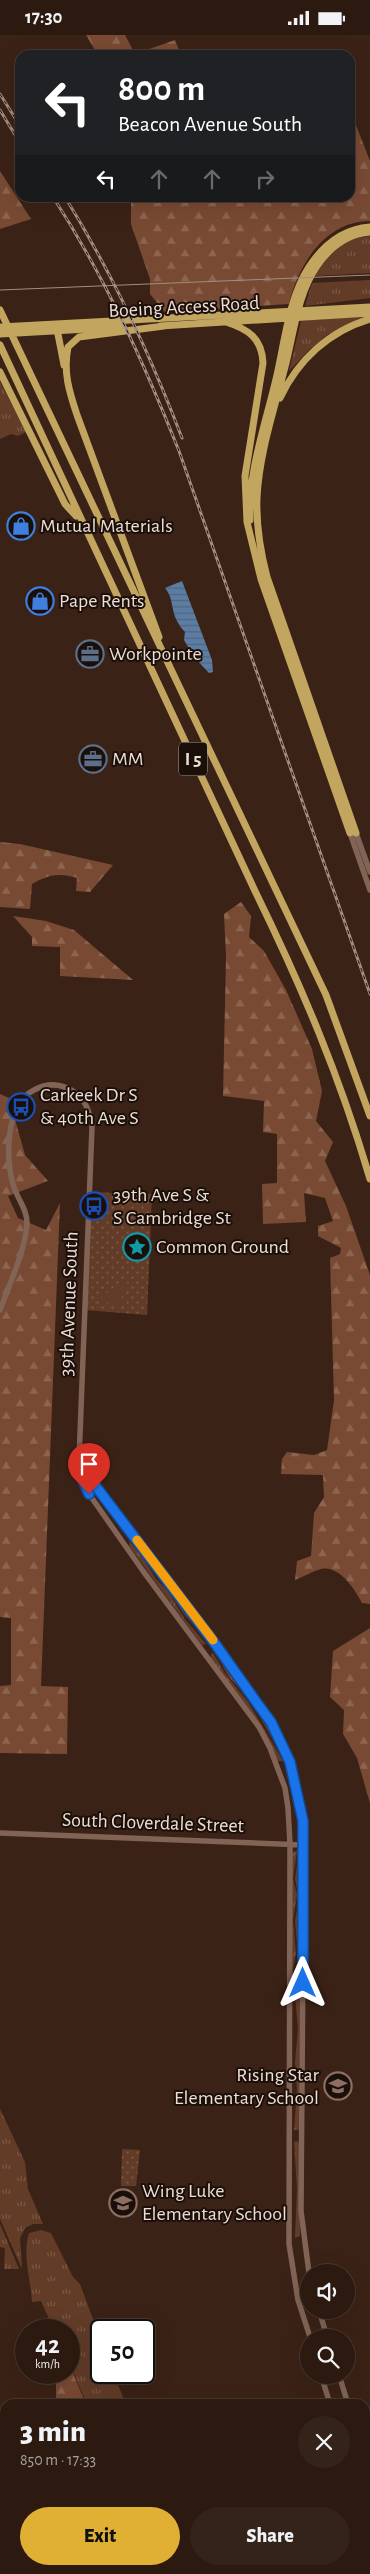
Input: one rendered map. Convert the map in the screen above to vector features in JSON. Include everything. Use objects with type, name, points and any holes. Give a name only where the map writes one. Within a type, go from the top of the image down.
[{"type":"highway","points":[[251,538],[252,482],[298,291],[313,261],[331,242],[353,229],[370,227]]},
{"type":"highway","points":[[353,833],[267,577],[258,539],[258,485],[271,424],[302,302],[312,275],[328,252],[340,242],[359,233],[370,232]]},
{"type":"highway","name":"Boeing Access Road","points":[[315,313],[348,307],[370,306]]},
{"type":"highway","name":"I 5","points":[[0,310],[326,995],[370,1116]]},
{"type":"highway","name":"Boeing Access Road","points":[[0,334],[274,315],[370,313]]},
{"type":"highway","name":"Boeing Access Road","points":[[0,327],[52,324],[113,327],[164,326],[186,321],[226,321],[274,315]]},
{"type":"highway","points":[[271,424],[284,389],[308,356],[333,336],[370,319]]},
{"type":"highway","points":[[226,321],[252,334],[261,347],[263,355],[245,476],[245,509],[261,579],[353,833]]},
{"type":"highway","points":[[52,324],[60,331],[66,383],[77,415],[174,678]]},
{"type":"highway","points":[[65,370],[68,347],[75,339],[113,327]]},
{"type":"highway","name":"I 5","points":[[0,345],[295,974],[339,1080],[370,1179]]},
{"type":"highway","points":[[0,372],[65,504],[82,522]]},
{"type":"main road","points":[[353,833],[370,872]]},
{"type":"main road","points":[[353,833],[370,889]]},
{"type":"main road","name":"39th Avenue South","points":[[0,1310],[26,1230],[26,1215],[15,1189],[10,1161],[12,1117],[20,1100],[31,1091],[52,1084],[66,1087],[78,1095],[89,1112],[91,1150],[80,1459],[82,1478],[93,1500],[143,1571],[259,1727],[270,1748],[285,1788],[290,1844],[289,2244],[298,2300],[307,2329]]},
{"type":"main road","points":[[80,1459],[97,1488],[216,1645],[271,1722],[294,1774],[301,1804],[304,1845],[301,2211],[309,2264]]},
{"type":"main road","name":"South Cloverdale Street","points":[[0,1833],[304,1845]]},
{"type":"main road","points":[[324,2384],[328,2399]]},
{"type":"main road","points":[[342,2384],[346,2399]]},
{"type":"green space","points":[[86,35],[125,35],[133,50],[95,50]]},
{"type":"green space","points":[[175,40],[179,50],[146,50]]},
{"type":"green space","points":[[355,123],[370,161],[370,221],[354,223],[340,228],[316,248],[299,275],[289,304],[165,312],[150,294],[150,279],[131,224],[131,202],[355,202]]},
{"type":"green space","points":[[0,171],[15,194],[15,202],[20,202],[31,219],[0,229]]},
{"type":"green space","points":[[370,236],[370,273],[315,276],[325,261],[338,249],[352,240]]},
{"type":"green space","points":[[370,280],[370,298],[305,306],[312,283]]},
{"type":"green space","points":[[368,316],[327,335],[289,371],[301,321]]},
{"type":"green space","points":[[0,382],[26,432],[18,436],[11,434],[0,439]]},
{"type":"green space","points":[[0,842],[20,844],[113,865],[90,892],[76,891],[77,878],[53,875],[32,884],[30,909],[0,907]]},
{"type":"green space","points":[[241,902],[251,916],[249,937],[264,951],[286,990],[312,1049],[322,1091],[316,1121],[333,1142],[325,1161],[346,1206],[370,1275],[370,1604],[362,1603],[346,1580],[328,1569],[315,1571],[295,1580],[297,1561],[311,1556],[314,1513],[324,1497],[323,1475],[281,1474],[282,1459],[287,1452],[314,1455],[327,1450],[334,1400],[330,1258],[340,1254],[341,1248],[318,1236],[318,1226],[333,1221],[325,1198],[304,1193],[306,1222],[263,1224],[262,1184],[277,1183],[277,1134],[263,1132],[264,1101],[223,1096],[226,957],[224,914]]},
{"type":"green space","points":[[13,916],[46,921],[74,930],[133,980],[60,976],[60,947],[32,946],[32,937]]},
{"type":"green space","points":[[0,1094],[9,1098],[25,1155],[48,1181],[8,1196],[18,1218],[46,1230],[60,1203],[41,1686],[68,1687],[67,1754],[0,1753],[0,1686],[11,1685],[11,1618],[0,1617]]},
{"type":"green space","points":[[89,1192],[152,1194],[147,1315],[85,1310]]},
{"type":"green space","points":[[129,1274],[127,1284],[117,1297],[127,1298],[126,1305],[116,1304],[117,1299],[112,1305],[100,1299]]},
{"type":"green space","points":[[133,1541],[209,1641],[184,1614]]},
{"type":"green space","points":[[130,1542],[140,1553],[156,1579],[168,1591],[184,1618],[206,1644],[202,1645],[129,1546]]},
{"type":"green space","points":[[370,1628],[370,1803],[357,1758],[343,1734],[344,1710],[330,1697],[333,1651]]},
{"type":"green space","points":[[215,1651],[260,1712],[285,1756],[283,1757],[250,1700],[228,1676]]},
{"type":"green space","points":[[213,1653],[226,1675],[248,1702],[283,1761],[278,1761],[273,1750],[211,1659],[211,1654]]},
{"type":"green space","points":[[297,1851],[293,1879],[297,1895],[293,1920],[296,1953],[291,1982],[292,1852]]},
{"type":"green space","points":[[299,1852],[300,1982],[295,1982],[298,1954],[295,1921],[299,1898],[295,1879]]},
{"type":"green space","points":[[295,1995],[300,1995],[299,2130],[294,2130],[297,2090],[295,2062],[298,2029]]},
{"type":"green space","points":[[0,2109],[25,2162],[28,2189],[43,2224],[33,2224],[25,2228],[20,2238],[22,2269],[0,2219]]},
{"type":"green space","points":[[297,2141],[299,2143],[300,2236],[295,2238],[297,2189],[294,2142]]},
{"type":"green space","points":[[122,2149],[140,2150],[136,2186],[121,2186]]},
{"type":"green space","points":[[0,2224],[19,2269],[4,2269],[5,2248],[0,2247]]},
{"type":"green space","points":[[41,2230],[51,2233],[73,2277],[80,2284],[93,2319],[90,2319],[90,2384],[118,2384],[124,2399],[85,2399],[78,2384],[80,2384],[80,2319],[49,2319],[41,2301],[32,2302],[26,2250],[29,2233]]},
{"type":"green space","points":[[56,2384],[78,2384],[84,2399],[56,2399]]},
{"type":"water","points":[[182,581],[212,660],[213,672],[209,673],[194,657],[184,640],[185,632],[176,619],[165,588]]},
{"type":"tram line","points":[[0,290],[370,275]]},
{"type":"railway","points":[[0,94],[15,118]]},
{"type":"railway","points":[[0,110],[15,135]]},
{"type":"railway","points":[[56,202],[90,258],[122,321],[152,385],[179,451],[370,994]]},
{"type":"railway","points":[[68,202],[99,255],[129,315],[157,376],[182,438]]},
{"type":"slow traffic","points":[[137,1540],[213,1640]]},
{"type":"place","name":"Mutual Materials","points":[[21,526]]},
{"type":"place","name":"Pape Rents","points":[[40,601]]},
{"type":"place","name":"Workpointe","points":[[90,654]]},
{"type":"place","name":"MM","points":[[93,759]]},
{"type":"place","name":"Carkeek Dr S & 40th Ave S","points":[[21,1107]]},
{"type":"place","name":"39th Ave S & S Cambridge St","points":[[94,1206]]},
{"type":"place","name":"Common Ground","points":[[137,1247]]},
{"type":"place","name":"Rising Star Elementary School","points":[[338,2086]]},
{"type":"place","name":"Wing Luke Elementary School","points":[[123,2203]]},
{"type":"route","points":[[89,1494],[82,1478],[80,1459],[97,1488],[216,1645],[271,1722],[281,1741],[294,1774],[303,1821],[303,1983]]}]
